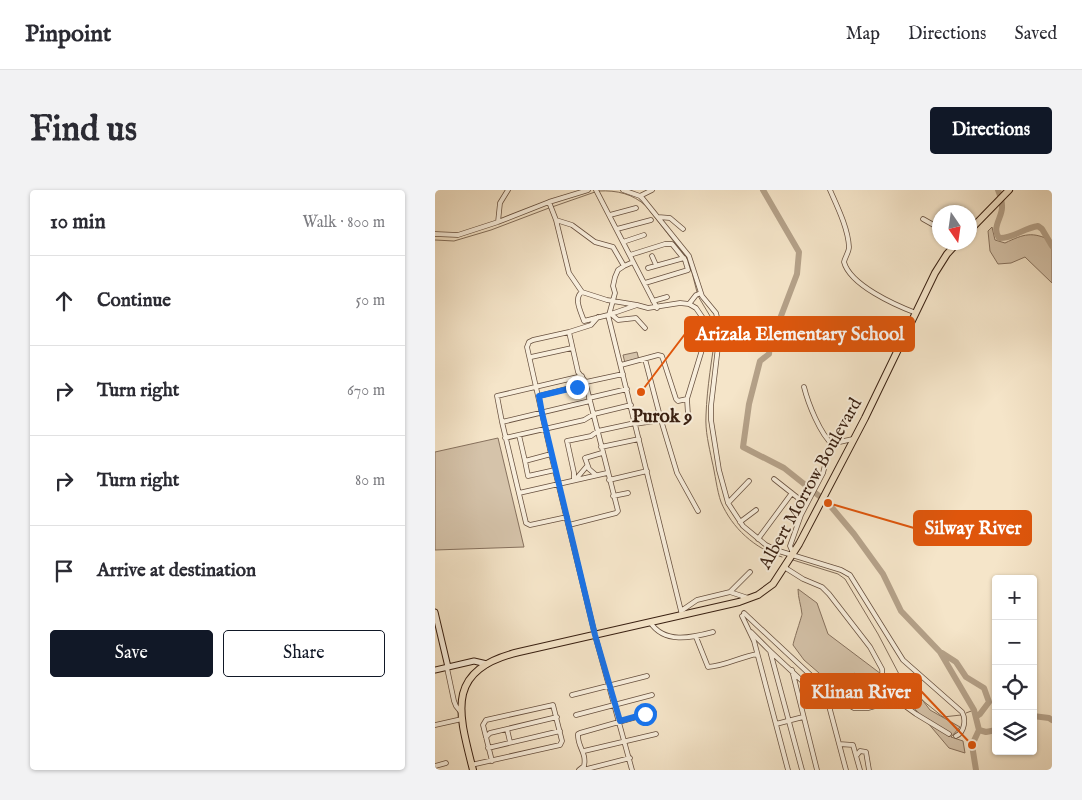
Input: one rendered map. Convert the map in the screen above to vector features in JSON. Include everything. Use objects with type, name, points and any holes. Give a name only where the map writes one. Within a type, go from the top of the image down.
[{"type":"highway","points":[[977,223],[1009,190]]},
{"type":"highway","name":"Albert Morrow Boulevard","points":[[472,767],[462,719],[461,699],[464,688],[473,676],[487,664],[500,657],[681,613],[750,599],[773,584],[799,544],[841,465],[941,263],[952,250]]},
{"type":"street","points":[[498,222],[500,204],[508,190]]},
{"type":"street","points":[[435,234],[459,235],[550,205],[587,190]]},
{"type":"street","points":[[623,190],[640,196],[689,256],[698,294],[714,310],[714,323],[687,399],[687,415]]},
{"type":"street","points":[[640,196],[652,190]]},
{"type":"street","points":[[829,190],[838,210],[847,240],[848,250],[844,262],[848,271],[858,282],[867,288],[895,304],[916,313]]},
{"type":"street","points":[[597,192],[657,308]]},
{"type":"street","points":[[550,205],[556,220],[569,273],[582,292],[607,300],[648,308],[680,303],[689,304],[714,323],[720,330],[711,420],[719,470],[728,503],[740,522],[758,540],[772,548],[841,570],[849,575],[903,660],[962,712],[964,720],[962,731],[957,736]]},
{"type":"street","points":[[610,215],[635,208]]},
{"type":"street","points":[[658,218],[670,218],[683,229]]},
{"type":"street","points":[[923,219],[932,224]]},
{"type":"street","points":[[556,220],[572,225],[595,242],[613,247],[624,266]]},
{"type":"street","points":[[617,230],[651,220]]},
{"type":"street","points":[[623,242],[644,235]]},
{"type":"street","points":[[630,255],[670,244],[677,248],[691,270]]},
{"type":"street","points":[[652,256],[656,265]]},
{"type":"street","points":[[647,268],[684,258]]},
{"type":"street","points":[[633,262],[618,270],[613,285],[615,293],[609,314],[681,613],[697,600],[730,592],[750,572]]},
{"type":"street","points":[[645,283],[691,270]]},
{"type":"street","points":[[582,292],[577,298],[584,321],[637,305]]},
{"type":"street","points":[[689,304],[698,294]]},
{"type":"street","points":[[653,301],[667,297]]},
{"type":"street","points":[[607,300],[612,306]]},
{"type":"street","points":[[612,306],[619,301]]},
{"type":"street","points":[[609,314],[617,320],[636,318],[645,328]]},
{"type":"street","points":[[598,317],[591,325],[530,341],[527,347],[531,357],[551,454],[595,635],[632,770]]},
{"type":"street","points":[[569,332],[579,372],[586,383],[617,509],[616,513],[569,525]]},
{"type":"street","points":[[531,357],[573,348]]},
{"type":"street","points":[[621,365],[661,355],[664,357],[676,399],[678,401],[687,399]]},
{"type":"street","points":[[645,359],[677,473],[697,511]]},
{"type":"street","points":[[539,396],[623,374]]},
{"type":"street","points":[[567,516],[528,525],[526,523],[496,396],[582,376]]},
{"type":"street","points":[[804,387],[822,431],[833,445]]},
{"type":"street","points":[[502,422],[542,413],[627,389]]},
{"type":"street","points":[[505,438],[584,420],[594,414],[631,405]]},
{"type":"street","points":[[574,480],[567,441],[591,436],[598,431],[670,418]]},
{"type":"street","points":[[519,435],[528,476],[555,470]]},
{"type":"street","points":[[601,447],[639,439]]},
{"type":"street","points":[[792,554],[791,544],[805,505],[821,477],[828,452],[833,445],[839,442],[854,439]]},
{"type":"street","points":[[596,475],[587,466],[585,458],[602,453]]},
{"type":"street","points":[[525,461],[551,454]]},
{"type":"street","points":[[574,480],[579,477],[587,466]]},
{"type":"street","points":[[609,480],[647,471]]},
{"type":"street","points":[[519,493],[607,473]]},
{"type":"street","points":[[774,479],[805,505]]},
{"type":"street","points":[[728,503],[749,481]]},
{"type":"street","points":[[613,496],[628,493]]},
{"type":"street","points":[[758,540],[793,493]]},
{"type":"street","points":[[740,522],[756,510]]},
{"type":"street","points":[[784,567],[826,590],[870,647],[882,669],[883,673],[878,680],[863,677],[845,686],[831,689]]},
{"type":"street","points":[[730,592],[750,599]]},
{"type":"street","points":[[435,612],[454,701],[461,711]]},
{"type":"street","points":[[788,770],[751,632],[743,614],[819,683],[831,689],[845,703],[854,708],[867,708],[898,701],[949,734]]},
{"type":"street","points":[[650,622],[658,631],[669,637],[696,636],[713,632]]},
{"type":"street","points":[[751,632],[771,651],[773,656],[802,770]]},
{"type":"street","points":[[696,636],[707,665],[710,667],[757,654]]},
{"type":"street","points":[[773,656],[792,670],[829,706],[846,770]]},
{"type":"street","points":[[435,670],[477,661],[487,664]]},
{"type":"street","points":[[792,670],[817,770]]},
{"type":"street","points":[[572,695],[647,676]]},
{"type":"street","points":[[576,715],[652,695]]},
{"type":"street","points":[[472,767],[560,745],[562,741],[560,731],[552,705],[486,720],[483,725],[491,761]]},
{"type":"street","points":[[579,770],[585,764],[584,751],[579,743],[578,734],[654,712]]},
{"type":"street","points":[[776,724],[803,717]]},
{"type":"street","points":[[486,737],[490,733],[557,718]]},
{"type":"street","points":[[435,725],[462,719]]},
{"type":"street","points":[[507,729],[510,742]]},
{"type":"street","points":[[488,748],[560,731]]},
{"type":"street","points":[[584,751],[656,734]]},
{"type":"street","points":[[839,744],[853,745],[860,770]]},
{"type":"street","points":[[857,754],[860,751],[866,752],[869,770]]},
{"type":"street","points":[[583,770],[630,758]]},
{"type":"street","points":[[435,766],[446,763]]},
{"type":"shaded area","points":[[992,227],[995,240],[1005,243],[1028,235],[1039,236],[1052,241],[1052,283],[1025,257],[1011,263],[998,264],[990,251],[988,231]]},
{"type":"shaded area","points":[[637,352],[639,360],[625,363],[623,355]]},
{"type":"shaded area","points":[[498,438],[524,547],[435,550],[435,452]]},
{"type":"shaded area","points":[[798,589],[817,603],[828,634],[893,683],[905,677],[930,710],[960,727],[951,737],[963,741],[965,753],[949,748],[912,706],[900,697],[884,696],[854,673],[849,699],[804,660],[793,645],[802,614]]},
{"type":"waterway","points":[[763,190],[799,252],[797,274],[770,345],[769,354],[760,361],[749,404],[743,447],[784,468],[828,503],[854,534],[883,574],[901,611],[940,652],[974,710],[979,730],[986,732],[992,731]]},
{"type":"waterway","points":[[998,190],[1002,206],[996,230],[999,238],[1009,237],[1038,226],[1042,229],[1052,246]]},
{"type":"waterway","points":[[599,191],[612,191],[624,194],[636,198],[646,206],[689,261],[698,296],[713,321]]},
{"type":"waterway","points":[[552,207],[595,192]]},
{"type":"waterway","points":[[435,240],[454,241],[491,230],[549,208]]},
{"type":"waterway","points":[[715,325],[716,331],[706,421],[721,502],[731,520],[745,536],[763,549],[782,557]]},
{"type":"waterway","points":[[793,560],[838,574],[845,579],[878,634],[900,676],[917,696],[943,717],[961,715]]},
{"type":"waterway","points":[[942,653],[956,662],[966,677],[984,688],[989,702],[977,716]]},
{"type":"waterway","points":[[966,713],[974,710]]},
{"type":"waterway","points":[[1037,716],[1052,720]]},
{"type":"waterway","points":[[976,770],[972,745],[979,730]]},
{"type":"place","name":"Arizala Elementary School","points":[[641,392]]},
{"type":"place","name":"Silway River","points":[[828,503]]},
{"type":"place","name":"Klinan River","points":[[972,745]]},
{"type":"district","name":"Purok 9","points":[[662,417]]},
{"type":"route","points":[[577,387],[539,396],[542,413],[595,635],[620,721],[645,714]]}]
